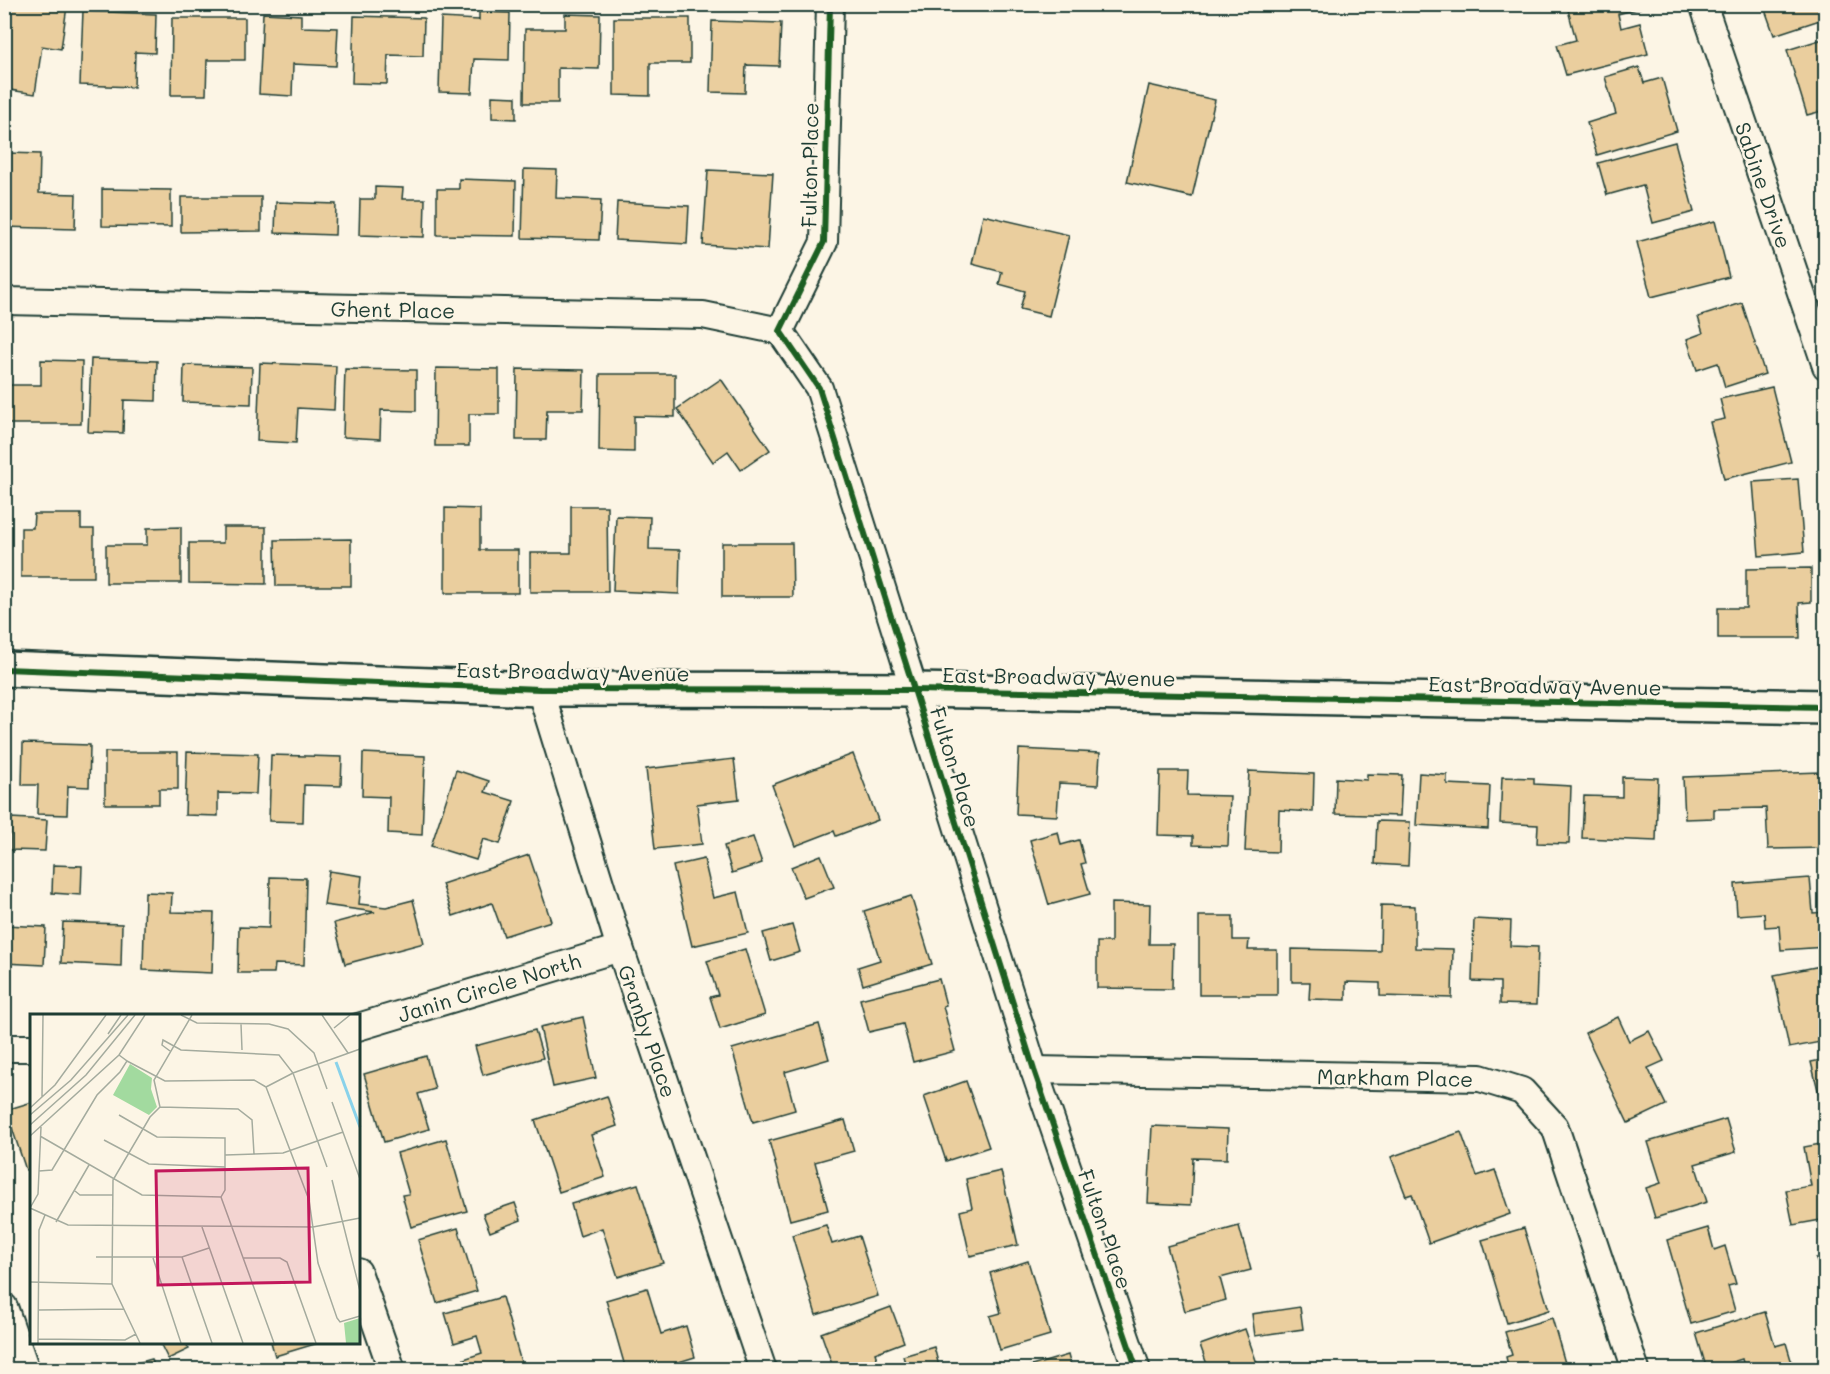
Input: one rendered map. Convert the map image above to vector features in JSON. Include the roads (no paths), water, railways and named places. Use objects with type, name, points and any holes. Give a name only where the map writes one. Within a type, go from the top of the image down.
[{"type":"street","name":"Fulton Place","points":[[830,4],[824,243],[780,331],[819,388],[1034,1070],[1137,1370]]},
{"type":"street","name":"Sabine Drive","points":[[1703,4],[1826,366]]},
{"type":"street","name":"Ghent Place","points":[[4,301],[703,315],[780,331]]},
{"type":"street","name":"East Broadway Avenue","points":[[4,669],[540,689],[915,690],[1826,707]]},
{"type":"street","name":"Granby Place","points":[[540,689],[620,948],[763,1370]]},
{"type":"street","name":"Janin Circle North","points":[[360,1026],[620,948]]},
{"type":"street","points":[[4,1048],[30,1048]]},
{"type":"street","name":"Markham Place","points":[[1034,1070],[1480,1078],[1522,1091],[1555,1127],[1636,1370]]},
{"type":"street","points":[[360,1278],[392,1370]]},
{"type":"street","points":[[4,1308],[26,1370]]}]
